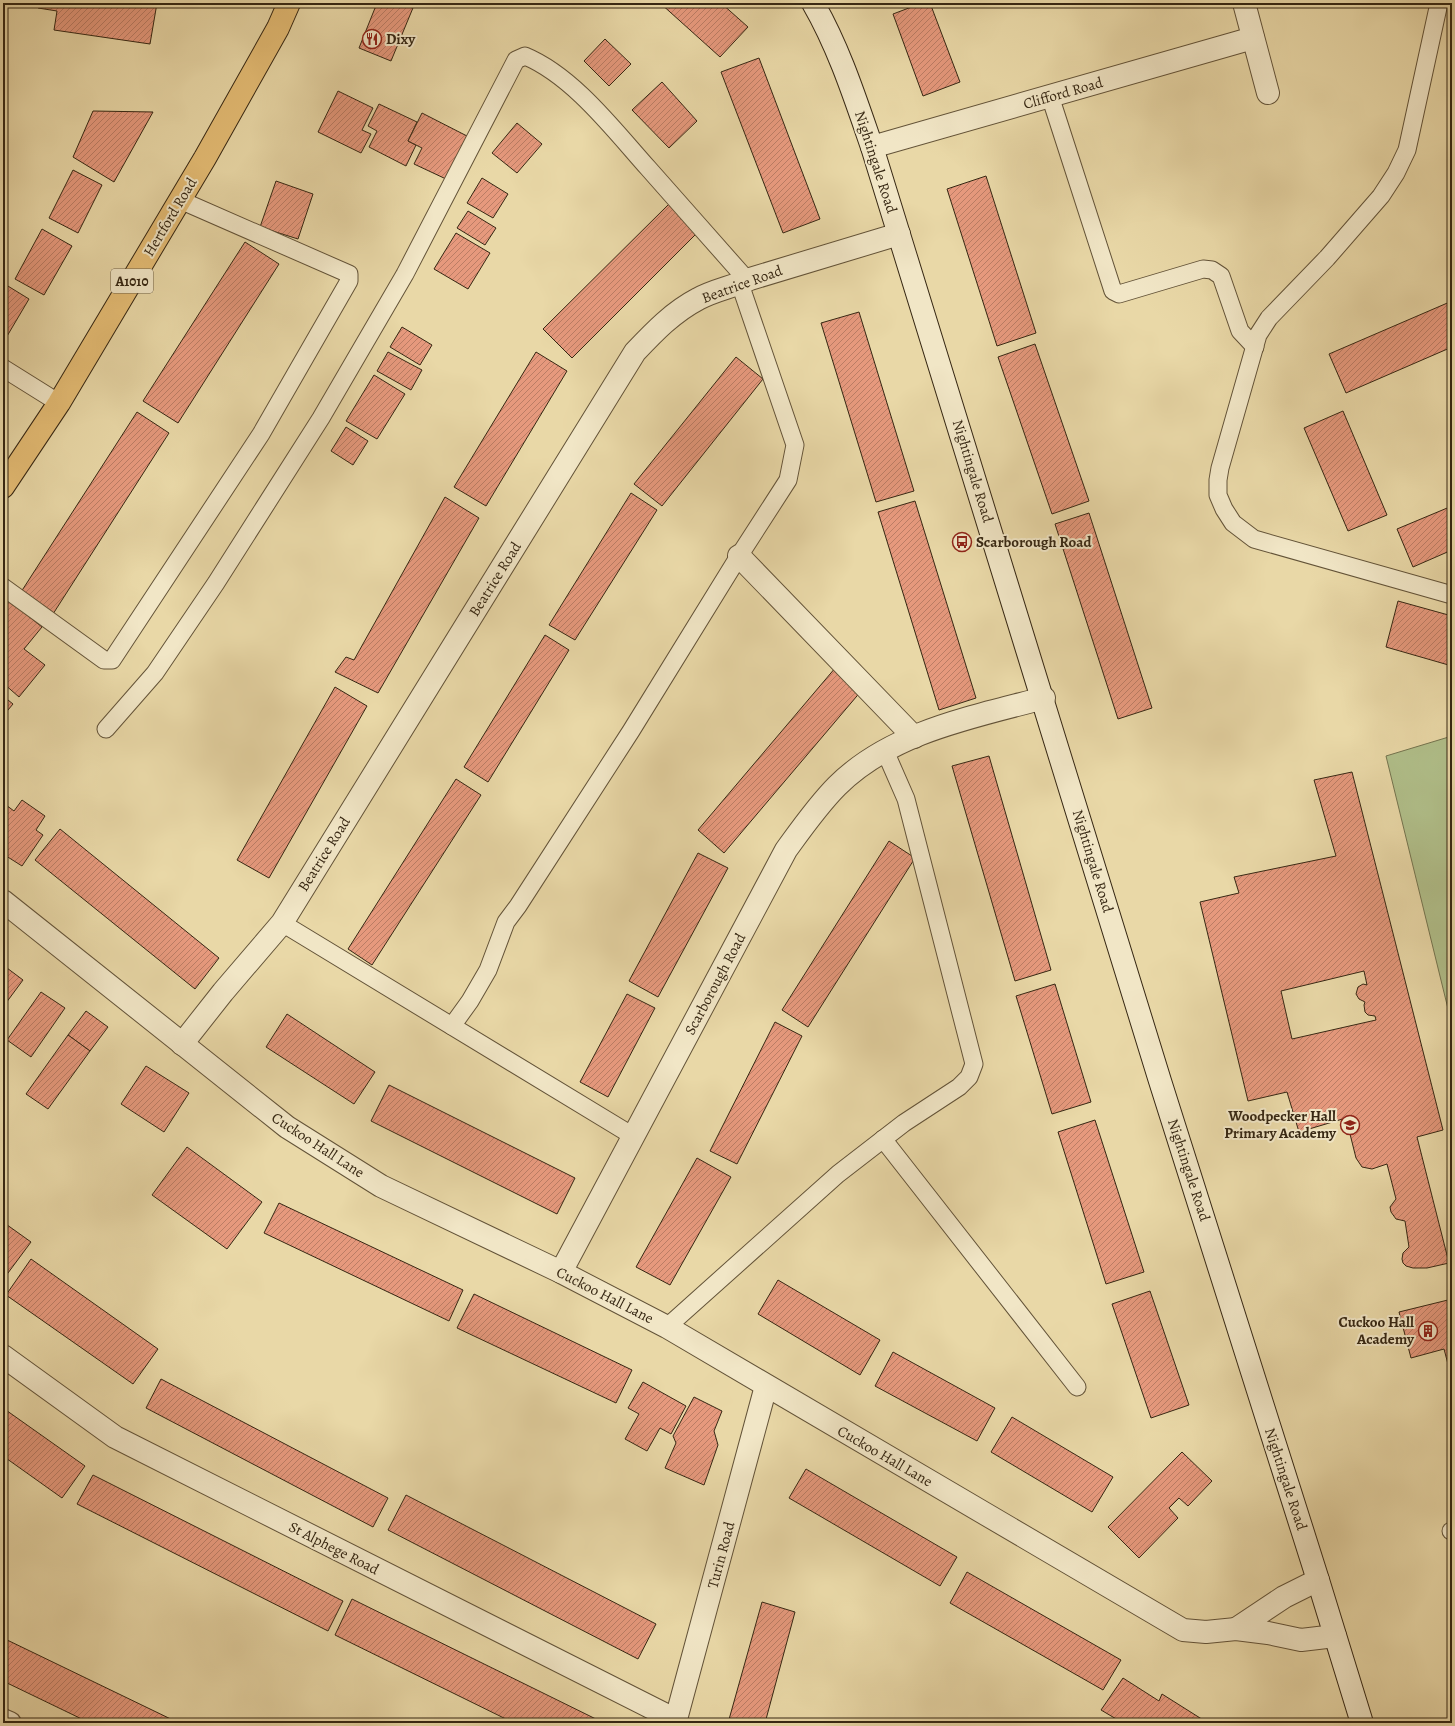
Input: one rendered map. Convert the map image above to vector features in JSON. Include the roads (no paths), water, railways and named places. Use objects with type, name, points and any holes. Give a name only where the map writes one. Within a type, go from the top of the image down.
[{"type":"main road","name":"Hertford Road","points":[[3,487],[59,403],[180,200],[270,42],[289,3]]},
{"type":"street","name":"Nightingale Road","points":[[813,3],[825,25],[850,83],[872,147],[1044,698],[1160,1081],[1362,1723]]},
{"type":"street","points":[[1244,3],[1268,93]]},
{"type":"street","name":"Clifford Road","points":[[872,147],[1253,38]]},
{"type":"street","name":"Beatrice Road","points":[[182,1044],[223,992],[282,923],[635,352],[665,321],[699,298],[743,282],[899,234]]},
{"type":"street","points":[[739,556],[914,737]]},
{"type":"street","name":"Scarborough Road","points":[[561,1272],[786,850],[810,817],[837,786],[863,764],[885,751],[914,737],[953,722],[1044,698]]},
{"type":"street","name":"Cuckoo Hall Lane","points":[[3,901],[287,1127],[381,1186],[561,1272],[667,1327],[1183,1630],[1206,1632],[1236,1629],[1268,1633],[1301,1640],[1335,1636]]},
{"type":"street","name":"St Alphege Road","points":[[3,1356],[115,1437],[676,1722]]},
{"type":"street","name":"Turin Road","points":[[676,1722],[766,1386]]},
{"type":"street","name":"Cuckoo Hall Lane","points":[[1236,1629],[1284,1597],[1318,1580]]},
{"type":"street","points":[[3,1720],[10,1723]]},
{"type":"lane","points":[[1439,3],[1407,150],[1396,173],[1381,196],[1327,258],[1269,318],[1258,336],[1220,468],[1218,495],[1224,509],[1234,523],[1254,539],[1452,595]]},
{"type":"lane","points":[[106,729],[155,673],[216,583],[321,418],[405,274],[516,60],[525,56],[539,62],[573,87],[613,128],[743,282],[795,445],[788,480],[739,556],[631,731],[518,906],[506,922],[488,970],[470,1001],[452,1026]]},
{"type":"lane","points":[[1050,96],[1114,291],[1119,294],[1203,269],[1212,270],[1221,276],[1240,331],[1255,347]]},
{"type":"lane","points":[[3,587],[104,660],[112,660],[261,434],[349,281],[349,274],[180,200]]},
{"type":"lane","points":[[3,368],[59,403]]},
{"type":"lane","points":[[667,1327],[838,1174],[883,1139],[936,1101],[959,1087],[968,1077],[974,1064],[906,799],[885,751]]},
{"type":"lane","points":[[282,923],[633,1136]]},
{"type":"lane","points":[[883,1139],[1077,1387]]},
{"type":"place","name":"Dixy","points":[[372,39]]},
{"type":"place","name":"Scarborough Road","points":[[962,542]]},
{"type":"place","name":"Woodpecker Hall Primary Academy","points":[[1350,1125]]},
{"type":"place","name":"Cuckoo Hall Academy","points":[[1428,1331]]}]
